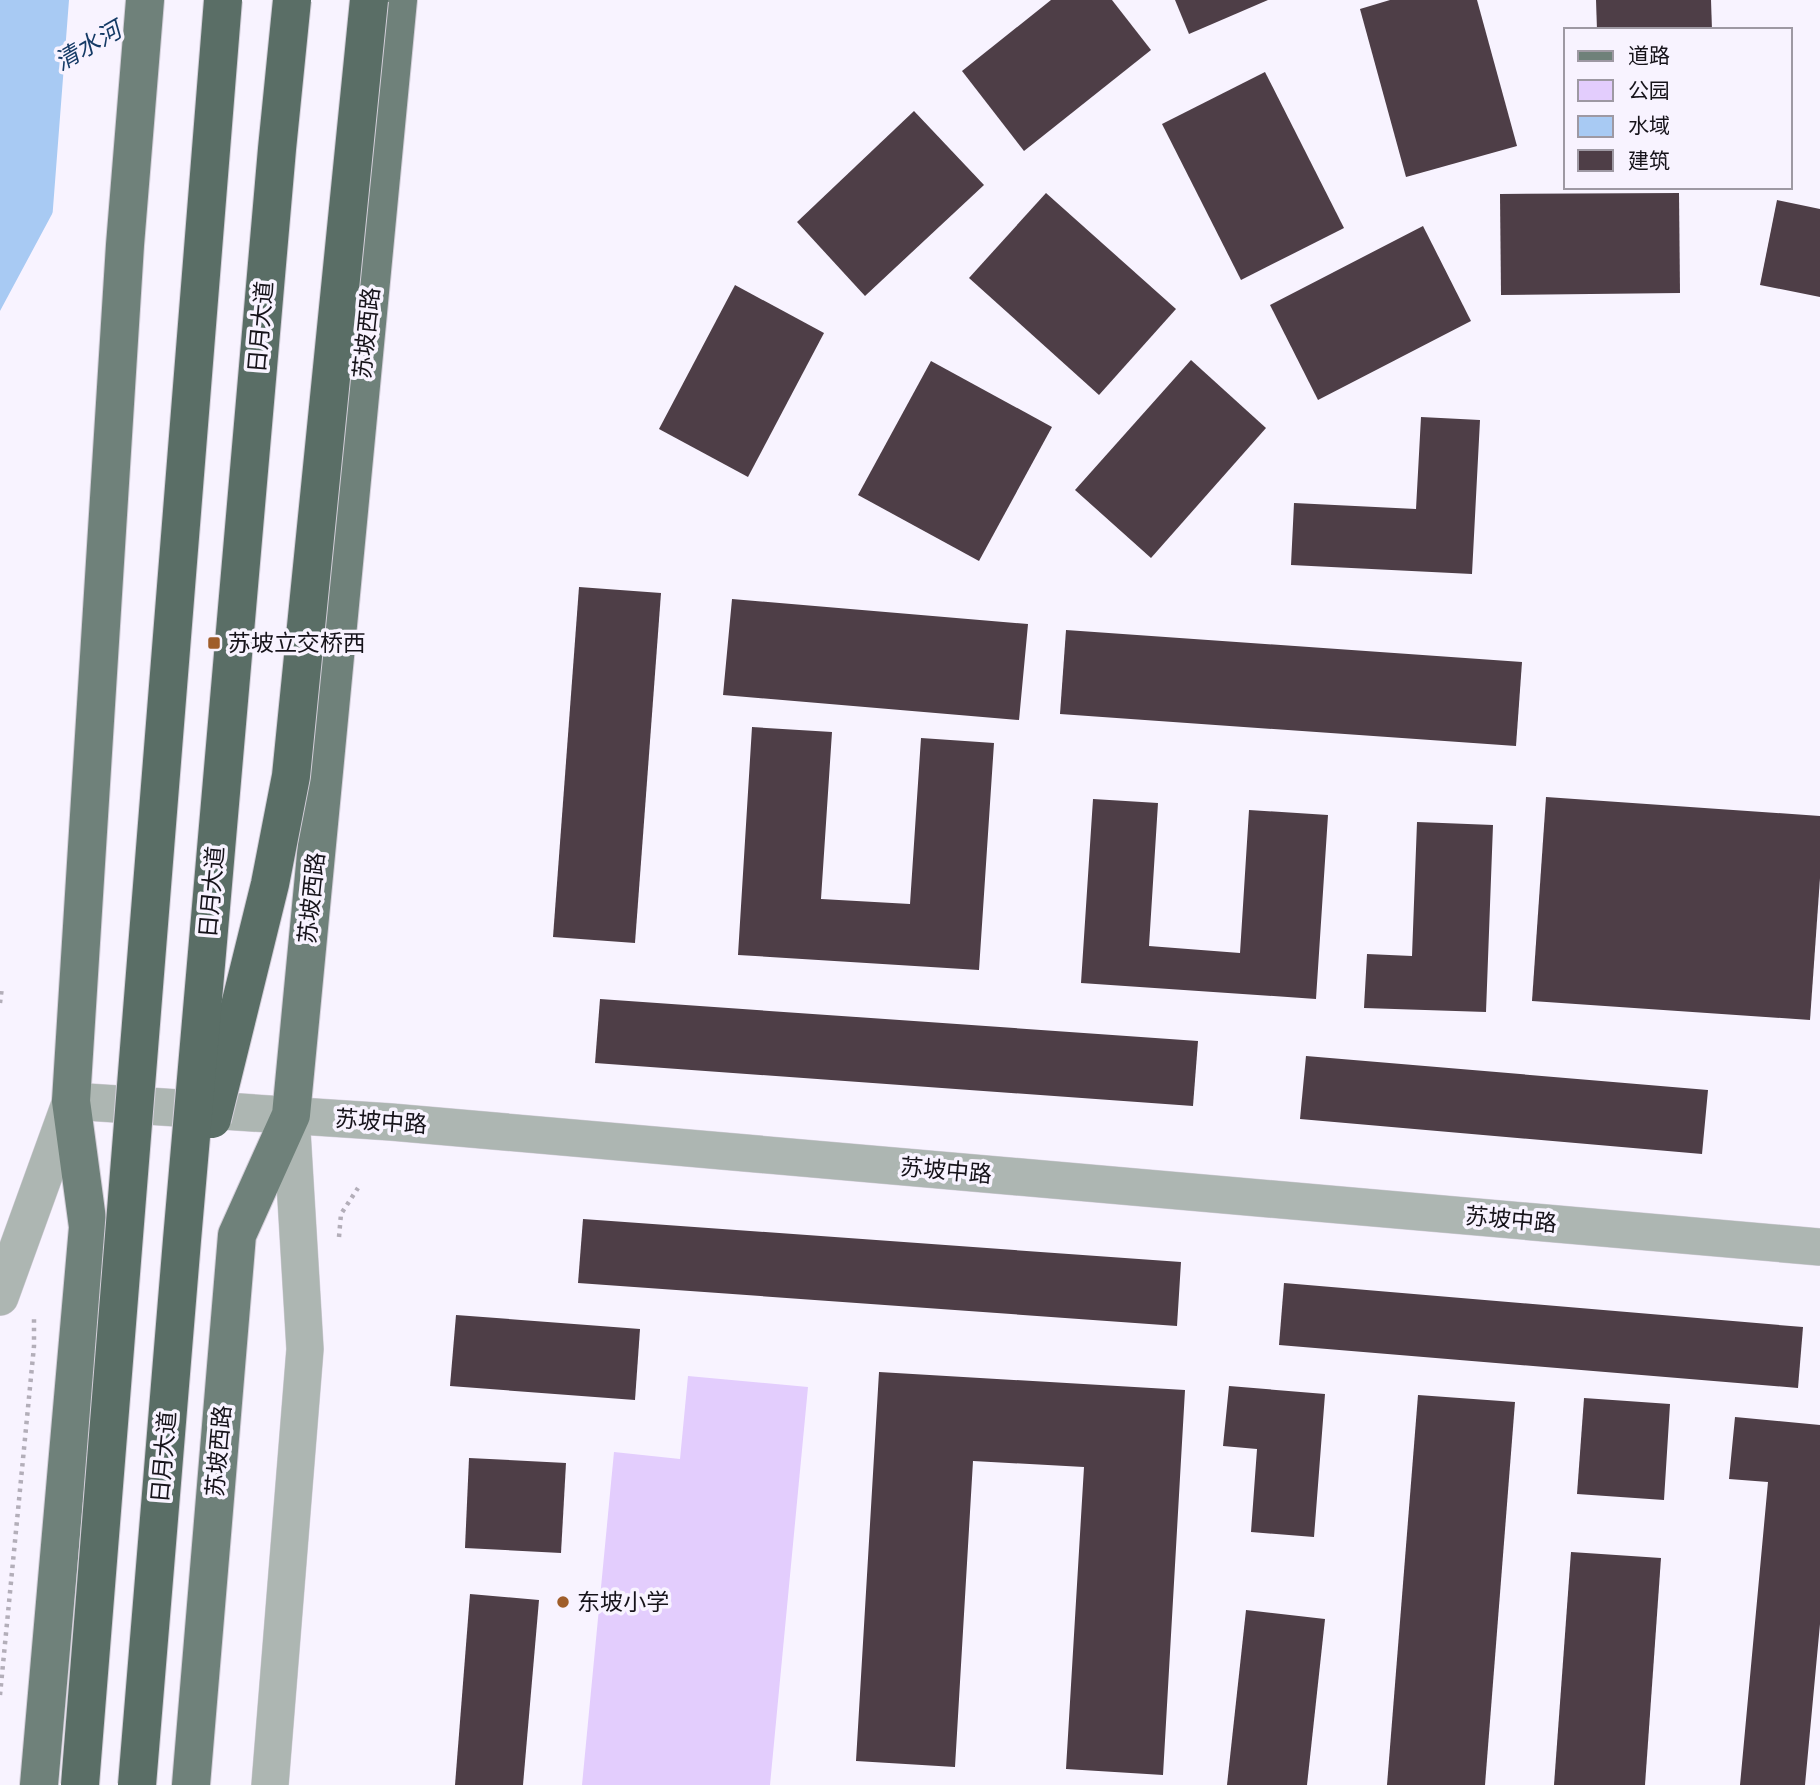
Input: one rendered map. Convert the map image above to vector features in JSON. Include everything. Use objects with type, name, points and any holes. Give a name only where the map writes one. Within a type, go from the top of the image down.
[{"type":"highway","points":[[80,1785],[223,0]]},
{"type":"highway","name":"日月大道","points":[[137,1785],[182,1240],[292,0]]},
{"type":"highway","points":[[182,1240],[270,884],[291,776],[369,0]]},
{"type":"main road","points":[[39,1785],[88,1227],[71,1101],[125,245],[145,0]]},
{"type":"main road","name":"苏坡西路","points":[[191,1785],[237,1235],[291,1115],[398,0]]},
{"type":"street","name":"苏坡中路","points":[[71,1101],[391,1122],[1820,1247]]},
{"type":"street","points":[[17,1302],[71,1101]]},
{"type":"street","points":[[270,1785],[305,1349],[291,1115]]},
{"type":"path","points":[[0,1003],[2,987]]},
{"type":"path","points":[[0,1695],[33,1346],[17,1302]]},
{"type":"green space","points":[[688,1376],[808,1387],[770,1785],[582,1785],[614,1452],[680,1459]]},
{"type":"water","name":"清水河","points":[[0,0],[418,0],[66,188],[0,311]]},
{"type":"pier","points":[[69,0],[422,0],[69,190],[52,221]]},
{"type":"building","points":[[1051,0],[1112,0],[1151,50],[1024,151],[962,71]]},
{"type":"building","points":[[1175,0],[1268,0],[1189,34]]},
{"type":"building","points":[[1390,0],[1477,0],[1517,146],[1406,177],[1360,9]]},
{"type":"building","points":[[1596,0],[1711,0],[1712,28],[1597,28]]},
{"type":"building","points":[[1265,72],[1344,228],[1241,280],[1162,124]]},
{"type":"building","points":[[914,111],[984,185],[865,296],[797,222]]},
{"type":"building","points":[[1046,193],[1176,309],[1099,395],[969,278]]},
{"type":"building","points":[[1679,193],[1680,293],[1501,295],[1500,194]]},
{"type":"building","points":[[1777,200],[1820,209],[1820,297],[1760,285]]},
{"type":"building","points":[[1423,226],[1471,321],[1318,400],[1270,305]]},
{"type":"building","points":[[735,285],[824,333],[748,477],[659,429]]},
{"type":"building","points":[[1191,360],[1266,428],[1151,558],[1075,490]]},
{"type":"building","points":[[931,361],[1052,427],[979,561],[858,495]]},
{"type":"building","points":[[1421,417],[1480,420],[1472,574],[1291,565],[1294,503],[1416,509]]},
{"type":"building","points":[[579,587],[661,593],[635,943],[553,937]]},
{"type":"building","points":[[732,599],[1028,624],[1019,720],[723,695]]},
{"type":"building","points":[[1066,630],[1522,662],[1516,746],[1060,714]]},
{"type":"building","points":[[752,727],[832,732],[821,899],[910,904],[921,738],[994,743],[979,970],[738,955]]},
{"type":"building","points":[[1546,797],[1820,816],[1820,878],[1810,1020],[1532,1001]]},
{"type":"building","points":[[1093,799],[1158,803],[1149,946],[1240,953],[1249,810],[1328,815],[1316,999],[1081,983]]},
{"type":"building","points":[[1417,822],[1493,825],[1486,1012],[1364,1008],[1367,954],[1412,956]]},
{"type":"building","points":[[600,999],[1198,1041],[1193,1106],[595,1063]]},
{"type":"building","points":[[1306,1056],[1708,1090],[1702,1154],[1300,1119]]},
{"type":"building","points":[[583,1219],[1181,1262],[1177,1326],[578,1283]]},
{"type":"building","points":[[1284,1283],[1803,1327],[1798,1388],[1279,1345]]},
{"type":"building","points":[[456,1315],[640,1329],[635,1400],[450,1386]]},
{"type":"building","points":[[879,1372],[1185,1390],[1163,1775],[1066,1769],[1084,1467],[973,1461],[955,1767],[856,1761]]},
{"type":"building","points":[[1229,1386],[1325,1394],[1314,1537],[1251,1532],[1257,1449],[1223,1446]]},
{"type":"building","points":[[1418,1395],[1515,1402],[1485,1785],[1387,1785]]},
{"type":"building","points":[[1584,1398],[1670,1404],[1664,1500],[1577,1494]]},
{"type":"building","points":[[1735,1417],[1820,1425],[1820,1624],[1805,1785],[1740,1785],[1768,1482],[1729,1479]]},
{"type":"building","points":[[469,1458],[566,1463],[561,1553],[465,1548]]},
{"type":"building","points":[[1571,1552],[1661,1558],[1645,1785],[1554,1785]]},
{"type":"building","points":[[470,1594],[539,1600],[523,1785],[455,1785]]},
{"type":"building","points":[[1246,1610],[1325,1619],[1307,1785],[1227,1785]]},
{"type":"place","name":"苏坡立交桥西","points":[[214,643]]},
{"type":"place","name":"东坡小学","points":[[563,1602]]}]
